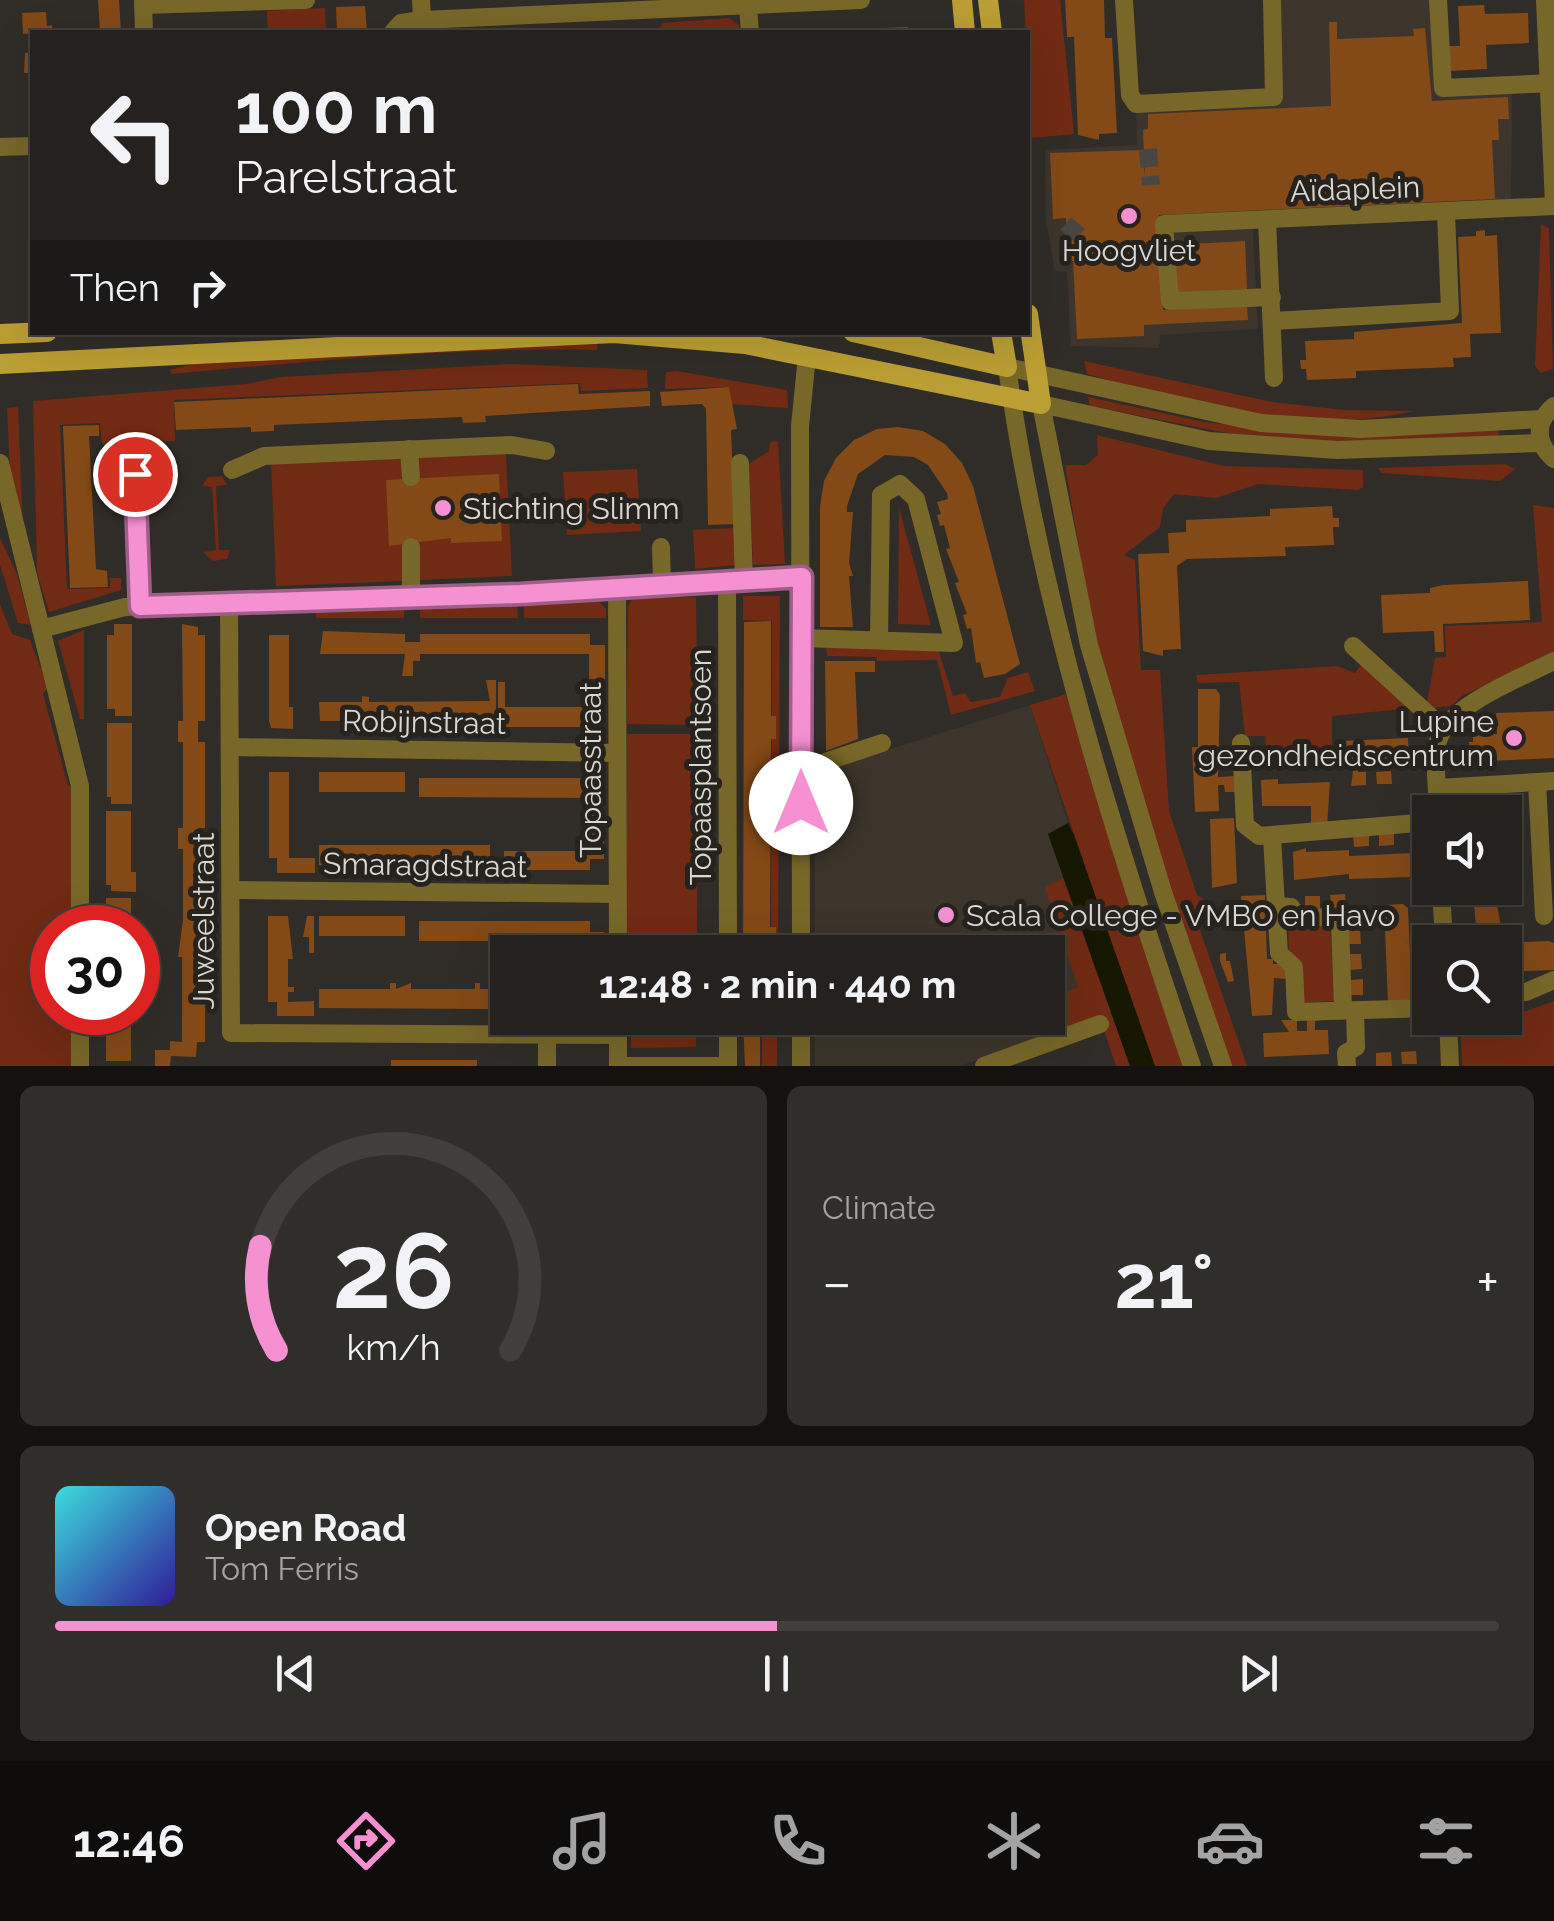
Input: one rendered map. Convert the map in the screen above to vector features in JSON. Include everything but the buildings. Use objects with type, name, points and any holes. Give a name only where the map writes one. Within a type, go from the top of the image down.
[{"type":"main road","points":[[962,0],[965,30]]},
{"type":"main road","points":[[988,0],[992,30]]},
{"type":"main road","points":[[670,335],[807,356],[1041,404],[1030,329]]},
{"type":"main road","points":[[0,334],[30,333]]},
{"type":"main road","points":[[0,364],[553,335]]},
{"type":"main road","points":[[866,335],[1007,367],[1002,335]]},
{"type":"street","points":[[144,30],[143,2],[306,0]]},
{"type":"street","points":[[421,0],[422,20]]},
{"type":"street","points":[[395,30],[401,24],[422,20],[564,7],[641,22],[748,7],[861,0]]},
{"type":"street","points":[[1124,0],[1130,96],[1136,104],[1274,97],[1272,0]]},
{"type":"street","points":[[1438,0],[1443,88],[1552,84]]},
{"type":"street","points":[[1544,0],[1552,84],[1554,205]]},
{"type":"street","points":[[748,7],[750,30]]},
{"type":"street","points":[[0,147],[30,146]]},
{"type":"street","name":"Aïdaplein","points":[[1272,297],[1170,301],[1164,224],[1554,205]]},
{"type":"street","name":"Aïdaplein","points":[[1273,321],[1450,311],[1446,213]]},
{"type":"street","name":"Aïdaplein","points":[[1268,220],[1274,378]]},
{"type":"street","points":[[801,935],[803,384],[807,356]]},
{"type":"street","points":[[1192,1066],[1137,902],[1065,645],[1007,367],[1261,423],[1361,429],[1548,413],[1541,444]]},
{"type":"street","points":[[1223,1066],[1163,892],[1090,645],[1041,404],[1210,441],[1337,450],[1541,444]]},
{"type":"street","points":[[1541,444],[1554,459]]},
{"type":"street","points":[[232,470],[264,456],[512,446],[546,450]]},
{"type":"street","points":[[409,450],[412,477]]},
{"type":"street","points":[[0,463],[22,567],[80,786],[80,905]]},
{"type":"street","name":"Topaasplantsoen","points":[[728,935],[740,463]]},
{"type":"street","points":[[135,474],[140,606]]},
{"type":"street","points":[[802,638],[954,643],[916,499],[909,487],[900,484],[881,495],[878,640]]},
{"type":"street","points":[[0,526],[22,567]]},
{"type":"street","points":[[410,597],[411,547]]},
{"type":"street","points":[[661,547],[662,584]]},
{"type":"street","points":[[41,629],[140,606],[802,577]]},
{"type":"street","name":"Topaasstraat","points":[[617,587],[618,935]]},
{"type":"street","name":"Juweelstraat","points":[[229,603],[231,1033],[490,1035]]},
{"type":"street","points":[[1353,646],[1444,729]]},
{"type":"street","points":[[1438,795],[1438,742],[1444,729],[1482,697],[1554,662]]},
{"type":"street","points":[[1240,743],[1245,825],[1272,838],[1412,824]]},
{"type":"street","points":[[801,770],[882,744]]},
{"type":"street","name":"Robijnstraat","points":[[230,747],[617,753]]},
{"type":"street","points":[[1438,788],[1546,781],[1544,916]]},
{"type":"street","points":[[1272,838],[1279,954],[1294,967],[1296,1012],[1412,1008]]},
{"type":"street","name":"Smaragdstraat","points":[[231,890],[618,894]]},
{"type":"street","points":[[1276,906],[1290,907],[1299,918],[1330,917],[1340,925],[1356,1047],[1346,1053],[1347,1066]]},
{"type":"street","points":[[1522,992],[1554,980]]},
{"type":"street","points":[[984,1066],[1100,1024]]},
{"type":"street","points":[[80,1035],[80,1066]]},
{"type":"street","points":[[547,1035],[547,1066]]},
{"type":"street","points":[[618,1035],[618,1066],[728,1066],[728,1035]]},
{"type":"street","points":[[801,1035],[801,1066]]},
{"type":"street","points":[[1449,1035],[1450,1066]]},
{"type":"shaded area","points":[[1024,0],[1060,0],[1074,134],[1032,138],[1030,30],[1026,30]]},
{"type":"shaded area","points":[[1280,0],[1434,0],[1440,93],[1512,92],[1511,204],[1252,217],[1258,329],[1160,335],[1159,348],[1071,346],[1067,272],[1055,271],[1046,220],[1045,150],[1137,145],[1136,108],[1281,100]]},
{"type":"shaded area","points":[[325,8],[326,30],[268,30],[267,11]]},
{"type":"shaded area","points":[[729,18],[739,25],[739,30],[659,30],[662,23]]},
{"type":"shaded area","points":[[1541,224],[1549,229],[1553,369],[1541,373],[1535,366]]},
{"type":"shaded area","points":[[598,341],[597,350],[437,353],[171,374],[170,370],[207,360]]},
{"type":"shaded area","points":[[1084,361],[1272,402],[1344,410],[1414,411],[1332,420],[1249,413],[1087,374]]},
{"type":"shaded area","points":[[511,364],[647,370],[648,388],[581,391],[580,383],[174,400],[175,441],[102,444],[100,423],[60,425],[67,589],[110,588],[110,578],[121,578],[121,590],[49,612],[37,572],[33,401],[247,384],[280,377]]},
{"type":"shaded area","points":[[666,372],[787,390],[788,408],[731,404],[729,387],[665,389]]},
{"type":"shaded area","points":[[1088,397],[1204,422],[1303,433],[1498,427],[1499,439],[1378,444],[1247,437],[1090,406]]},
{"type":"shaded area","points":[[18,407],[23,530],[11,494],[7,408]]},
{"type":"shaded area","points":[[1097,435],[1224,466],[1363,470],[1363,487],[1358,490],[1258,484],[1216,498],[1174,494],[1163,509],[1160,527],[1124,555],[1135,560],[1141,670],[1160,670],[1169,811],[1197,895],[1205,900],[1198,924],[1247,1066],[1232,1066],[1174,901],[1092,624],[1065,465],[1086,465],[1098,455]]},
{"type":"shaded area","points":[[778,441],[785,564],[753,565],[749,464],[769,451],[770,442]]},
{"type":"shaded area","points":[[506,452],[512,576],[420,580],[414,456]]},
{"type":"shaded area","points":[[405,455],[403,581],[276,586],[271,461]]},
{"type":"shaded area","points":[[1505,464],[1515,469],[1500,481],[1381,473],[1378,468]]},
{"type":"shaded area","points":[[637,469],[641,531],[567,535],[563,472]]},
{"type":"shaded area","points":[[222,476],[227,485],[216,486],[219,550],[230,550],[227,559],[213,561],[203,552],[216,550],[212,487],[202,486],[208,477]]},
{"type":"shaded area","points":[[1533,505],[1554,508],[1554,654],[1462,696],[1451,706],[1432,708],[1427,702],[1435,658],[1446,657],[1445,626],[1542,622]]},
{"type":"shaded area","points":[[899,508],[931,625],[898,624]]},
{"type":"shaded area","points":[[735,528],[737,565],[695,569],[693,530]]},
{"type":"shaded area","points":[[0,538],[17,574],[31,625],[18,623],[0,565]]},
{"type":"shaded area","points":[[743,596],[780,596],[778,935],[771,935],[772,621],[743,620]]},
{"type":"shaded area","points":[[696,597],[698,725],[627,724],[628,606],[634,598]]},
{"type":"shaded area","points":[[597,599],[606,609],[606,618],[524,618],[524,603]]},
{"type":"shaded area","points":[[517,603],[518,618],[420,618],[420,608]]},
{"type":"shaded area","points":[[0,604],[12,634],[30,640],[48,687],[43,694],[68,785],[74,789],[71,905],[30,905],[30,1035],[72,1035],[71,1066],[0,1066]]},
{"type":"shaded area","points":[[404,608],[404,618],[316,618],[316,612]]},
{"type":"shaded area","points":[[84,630],[84,719],[80,719],[58,641]]},
{"type":"shaded area","points":[[826,645],[938,649],[953,696],[965,693],[971,702],[1000,697],[1008,678],[1028,672],[1035,691],[951,715],[937,660],[877,661],[877,657],[827,656]]},
{"type":"shaded area","points":[[1362,664],[1413,708],[1332,716],[1332,750],[1266,753],[1265,736],[1245,736],[1239,682],[1198,683],[1196,675],[1337,666],[1355,673]]},
{"type":"shaded area","points":[[1066,694],[1114,856],[1188,1066],[1153,1066],[1030,705]]},
{"type":"shaded area","name":"Scala College - VMBO en Havo","points":[[1030,705],[1068,823],[1048,834],[1111,1011],[1065,1028],[1065,935],[815,935],[815,773]]},
{"type":"shaded area","points":[[627,734],[698,734],[697,935],[627,935]]},
{"type":"shaded area","points":[[1068,823],[1155,1066],[1130,1066],[1048,834]]},
{"type":"shaded area","points":[[1063,878],[1130,1066],[1116,1066],[1099,1016],[1067,1027],[1065,992],[1078,987],[1065,948],[1065,935],[1061,935],[1045,887]]},
{"type":"shaded area","points":[[1330,923],[1334,1001],[1301,1003],[1289,953],[1288,925]]},
{"type":"shaded area","points":[[1554,1001],[1554,1066],[1462,1066],[1460,1035],[1522,1035],[1522,1012]]},
{"type":"shaded area","points":[[631,1035],[696,1035],[696,1047],[631,1048]]},
{"type":"shaded area","points":[[762,1035],[777,1035],[777,1066],[762,1066]]},
{"type":"shaded area","name":"Scala College - VMBO en Havo","points":[[815,1035],[1045,1035],[960,1066],[815,1066]]},
{"type":"tunnel","points":[[1148,149],[1151,185]]},
{"type":"tunnel","points":[[1067,236],[1078,223]]},
{"type":"place","name":"Hoogvliet","points":[[1129,216]]},
{"type":"place","name":"Stichting Slimm","points":[[443,508]]},
{"type":"place","name":"Lupine gezondheidscentrum","points":[[1514,738]]},
{"type":"place","name":"Scala College - VMBO en Havo","points":[[946,915]]},
{"type":"route","points":[[135,474],[140,606],[520,594],[802,577],[801,803]]}]
